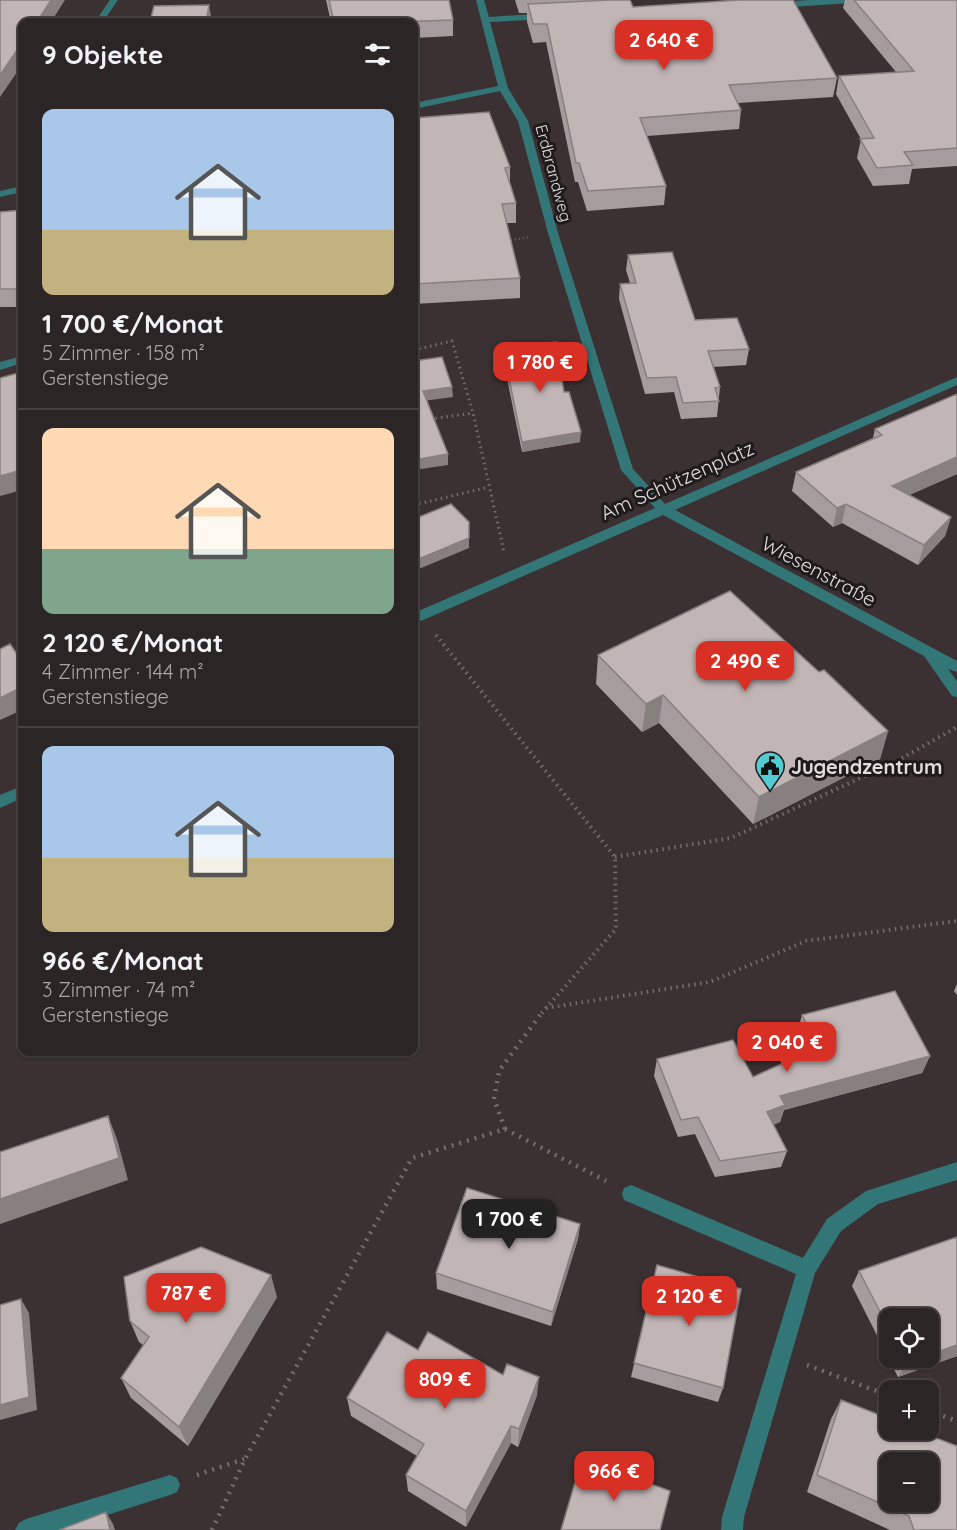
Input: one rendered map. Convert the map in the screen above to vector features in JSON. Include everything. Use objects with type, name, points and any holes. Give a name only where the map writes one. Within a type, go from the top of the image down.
[{"type":"street","points":[[102,18],[114,0]]},
{"type":"street","name":"Erdbrandweg","points":[[480,0],[503,88],[523,121],[553,233],[627,470],[663,509]]},
{"type":"street","points":[[760,6],[851,0]]},
{"type":"street","points":[[485,20],[555,16]]},
{"type":"street","points":[[418,105],[503,88]]},
{"type":"street","points":[[0,194],[18,190]]},
{"type":"street","points":[[0,366],[18,361]]},
{"type":"street","name":"Am Schützenplatz","points":[[418,618],[957,381]]},
{"type":"street","name":"Wiesenstraße","points":[[663,509],[957,667]]},
{"type":"street","points":[[928,651],[957,692]]},
{"type":"street","points":[[0,802],[18,794]]},
{"type":"street","points":[[732,1530],[733,1517],[807,1269],[834,1225],[873,1197],[957,1171]]},
{"type":"street","points":[[632,1194],[807,1269]]},
{"type":"street","points":[[26,1530],[170,1485]]},
{"type":"path","name":"Erdbrandweg","points":[[507,242],[553,233]]},
{"type":"path","points":[[418,349],[452,341],[472,413],[510,576]]},
{"type":"path","points":[[426,420],[472,413]]},
{"type":"path","points":[[418,504],[489,487]]},
{"type":"path","points":[[418,619],[615,857],[616,929],[545,1008],[499,1071],[494,1099],[505,1130]]},
{"type":"path","points":[[615,857],[731,838],[897,761],[957,727]]},
{"type":"path","points":[[545,1008],[710,982],[806,941],[957,921]]},
{"type":"path","points":[[212,1530],[245,1459],[412,1158],[505,1130],[632,1194]]},
{"type":"path","points":[[781,1356],[879,1392]]},
{"type":"path","points":[[939,1415],[957,1421]]},
{"type":"path","points":[[170,1485],[245,1459]]},
{"type":"building","points":[[0,0],[51,0],[40,18],[18,18],[18,49],[0,75]]},
{"type":"building","points":[[329,0],[449,0],[453,20],[418,21],[418,18],[333,18]]},
{"type":"building","points":[[630,0],[633,7],[739,0],[793,0],[837,78],[729,85],[741,110],[640,118],[666,186],[588,191],[579,163],[576,163],[547,24],[533,24],[528,4]]},
{"type":"building","points":[[854,0],[957,0],[957,148],[904,152],[913,165],[877,168],[860,139],[874,138],[839,76],[914,71]]},
{"type":"building","points":[[209,5],[207,18],[151,18],[154,6]]},
{"type":"building","points":[[489,112],[510,167],[505,168],[516,203],[502,204],[520,278],[418,284],[418,118]]},
{"type":"building","points":[[18,210],[18,289],[0,289],[0,212]]},
{"type":"building","points":[[672,252],[695,320],[737,318],[749,349],[708,351],[720,387],[715,388],[719,401],[683,403],[676,377],[647,378],[620,284],[636,283],[628,255]]},
{"type":"building","points":[[556,342],[564,392],[569,392],[581,432],[522,442],[503,349]]},
{"type":"building","points":[[442,357],[452,387],[423,391],[448,454],[418,459],[418,360]]},
{"type":"building","points":[[18,373],[18,471],[0,476],[0,378]]},
{"type":"building","points":[[957,394],[957,457],[892,486],[951,517],[924,545],[846,504],[837,508],[796,472],[882,435],[875,429]]},
{"type":"building","points":[[451,504],[469,522],[469,538],[418,559],[418,517]]},
{"type":"building","points":[[730,591],[819,672],[824,670],[888,731],[759,797],[663,695],[646,704],[598,655]]},
{"type":"building","points":[[10,644],[18,655],[18,689],[0,698],[0,649]]},
{"type":"building","points":[[895,991],[930,1056],[780,1096],[785,1105],[767,1112],[787,1151],[720,1161],[698,1117],[681,1120],[657,1059],[733,1040],[753,1077],[818,1047],[802,1015]]},
{"type":"building","points":[[108,1116],[119,1158],[0,1199],[0,1152]]},
{"type":"building","points":[[467,1188],[580,1224],[553,1312],[436,1273]]},
{"type":"building","points":[[957,1237],[957,1345],[939,1351],[939,1308],[879,1310],[859,1271]]},
{"type":"building","points":[[201,1247],[271,1275],[179,1427],[121,1378],[149,1337],[130,1321],[124,1277]]},
{"type":"building","points":[[657,1265],[741,1289],[723,1388],[634,1363]]},
{"type":"building","points":[[21,1299],[29,1397],[0,1405],[0,1305]]},
{"type":"building","points":[[387,1332],[418,1350],[428,1332],[503,1375],[507,1364],[539,1377],[519,1429],[511,1426],[466,1511],[406,1475],[424,1444],[347,1398]]},
{"type":"building","points":[[841,1400],[879,1415],[879,1440],[939,1439],[957,1446],[957,1530],[914,1530],[909,1516],[900,1512],[939,1512],[939,1452],[879,1452],[879,1503],[817,1475]]},
{"type":"building","points":[[582,1459],[670,1491],[660,1530],[561,1530]]},
{"type":"building","points":[[106,1512],[110,1530],[59,1530]]},
{"type":"place","name":"Jugendzentrum","points":[[770,792]]}]
